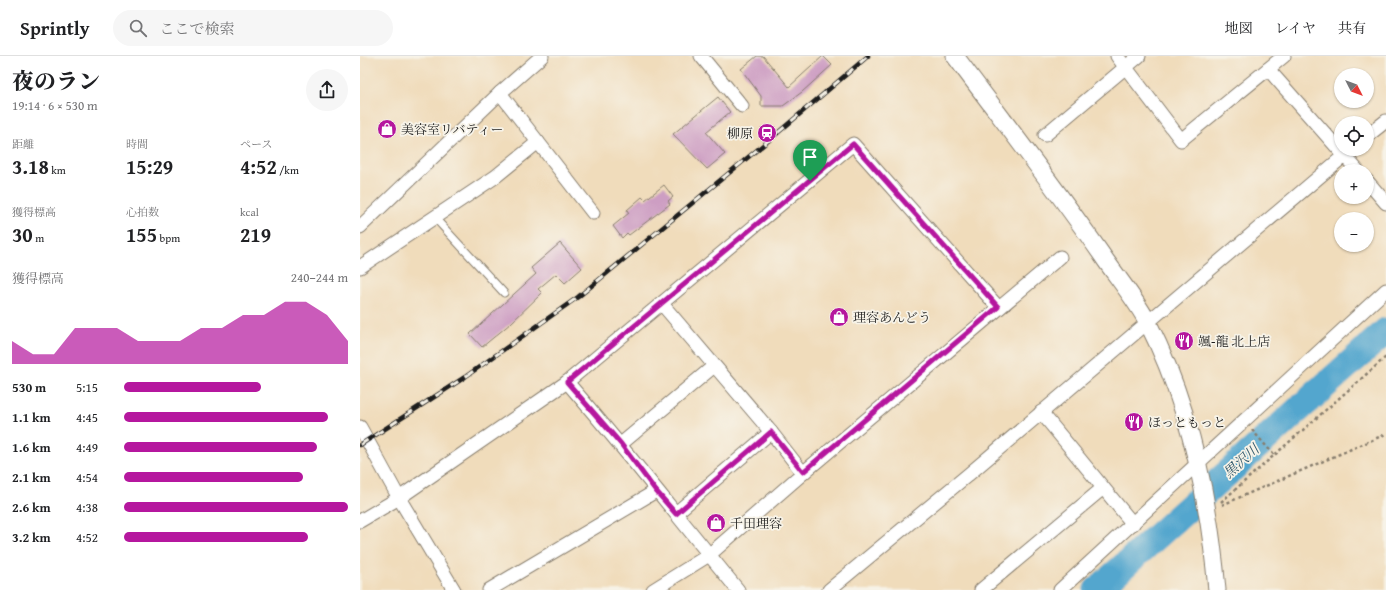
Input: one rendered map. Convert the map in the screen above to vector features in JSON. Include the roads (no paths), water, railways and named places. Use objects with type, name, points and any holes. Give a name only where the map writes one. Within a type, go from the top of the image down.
[{"type":"street","points":[[360,227],[500,93],[542,56]]},
{"type":"street","points":[[701,56],[742,106]]},
{"type":"street","points":[[955,56],[1085,231],[1148,322],[1174,382],[1211,511],[1217,590]]},
{"type":"street","points":[[1117,56],[1181,140],[1284,56]]},
{"type":"street","points":[[1045,135],[1139,56]]},
{"type":"street","points":[[1268,69],[1334,137]]},
{"type":"street","points":[[500,93],[593,213]]},
{"type":"street","points":[[1374,130],[1386,121]]},
{"type":"street","points":[[360,267],[495,177],[538,142]]},
{"type":"street","points":[[360,521],[399,498],[567,382],[853,144],[998,307]]},
{"type":"street","points":[[829,590],[1343,156]]},
{"type":"street","points":[[1374,189],[1386,204]]},
{"type":"street","points":[[652,590],[710,555],[803,472],[998,307],[1060,257]]},
{"type":"street","points":[[1060,590],[1199,466],[1243,421],[1386,290]]},
{"type":"street","points":[[662,304],[771,432],[803,472]]},
{"type":"street","points":[[621,444],[714,366]]},
{"type":"street","points":[[567,382],[621,444],[656,491],[738,590]]},
{"type":"street","points":[[1041,412],[1133,524]]},
{"type":"street","points":[[360,427],[399,498],[454,590]]},
{"type":"street","points":[[676,514],[771,432]]},
{"type":"street","points":[[981,590],[1103,488]]},
{"type":"street","points":[[489,590],[656,491]]},
{"type":"lane","points":[[434,217],[504,293]]},
{"type":"waterway","name":"黒沢川","points":[[1097,590],[1386,331]]},
{"type":"railway","points":[[360,445],[465,377],[578,297],[774,136],[868,56]]},
{"type":"place","name":"美容室リバティー","points":[[387,129]]},
{"type":"place","name":"柳原","points":[[767,133]]},
{"type":"place","name":"理容あんどう","points":[[839,317]]},
{"type":"place","name":"颯-龍 北上店","points":[[1184,341]]},
{"type":"place","name":"ほっともっと","points":[[1134,422]]},
{"type":"place","name":"千田理容","points":[[716,523]]}]
